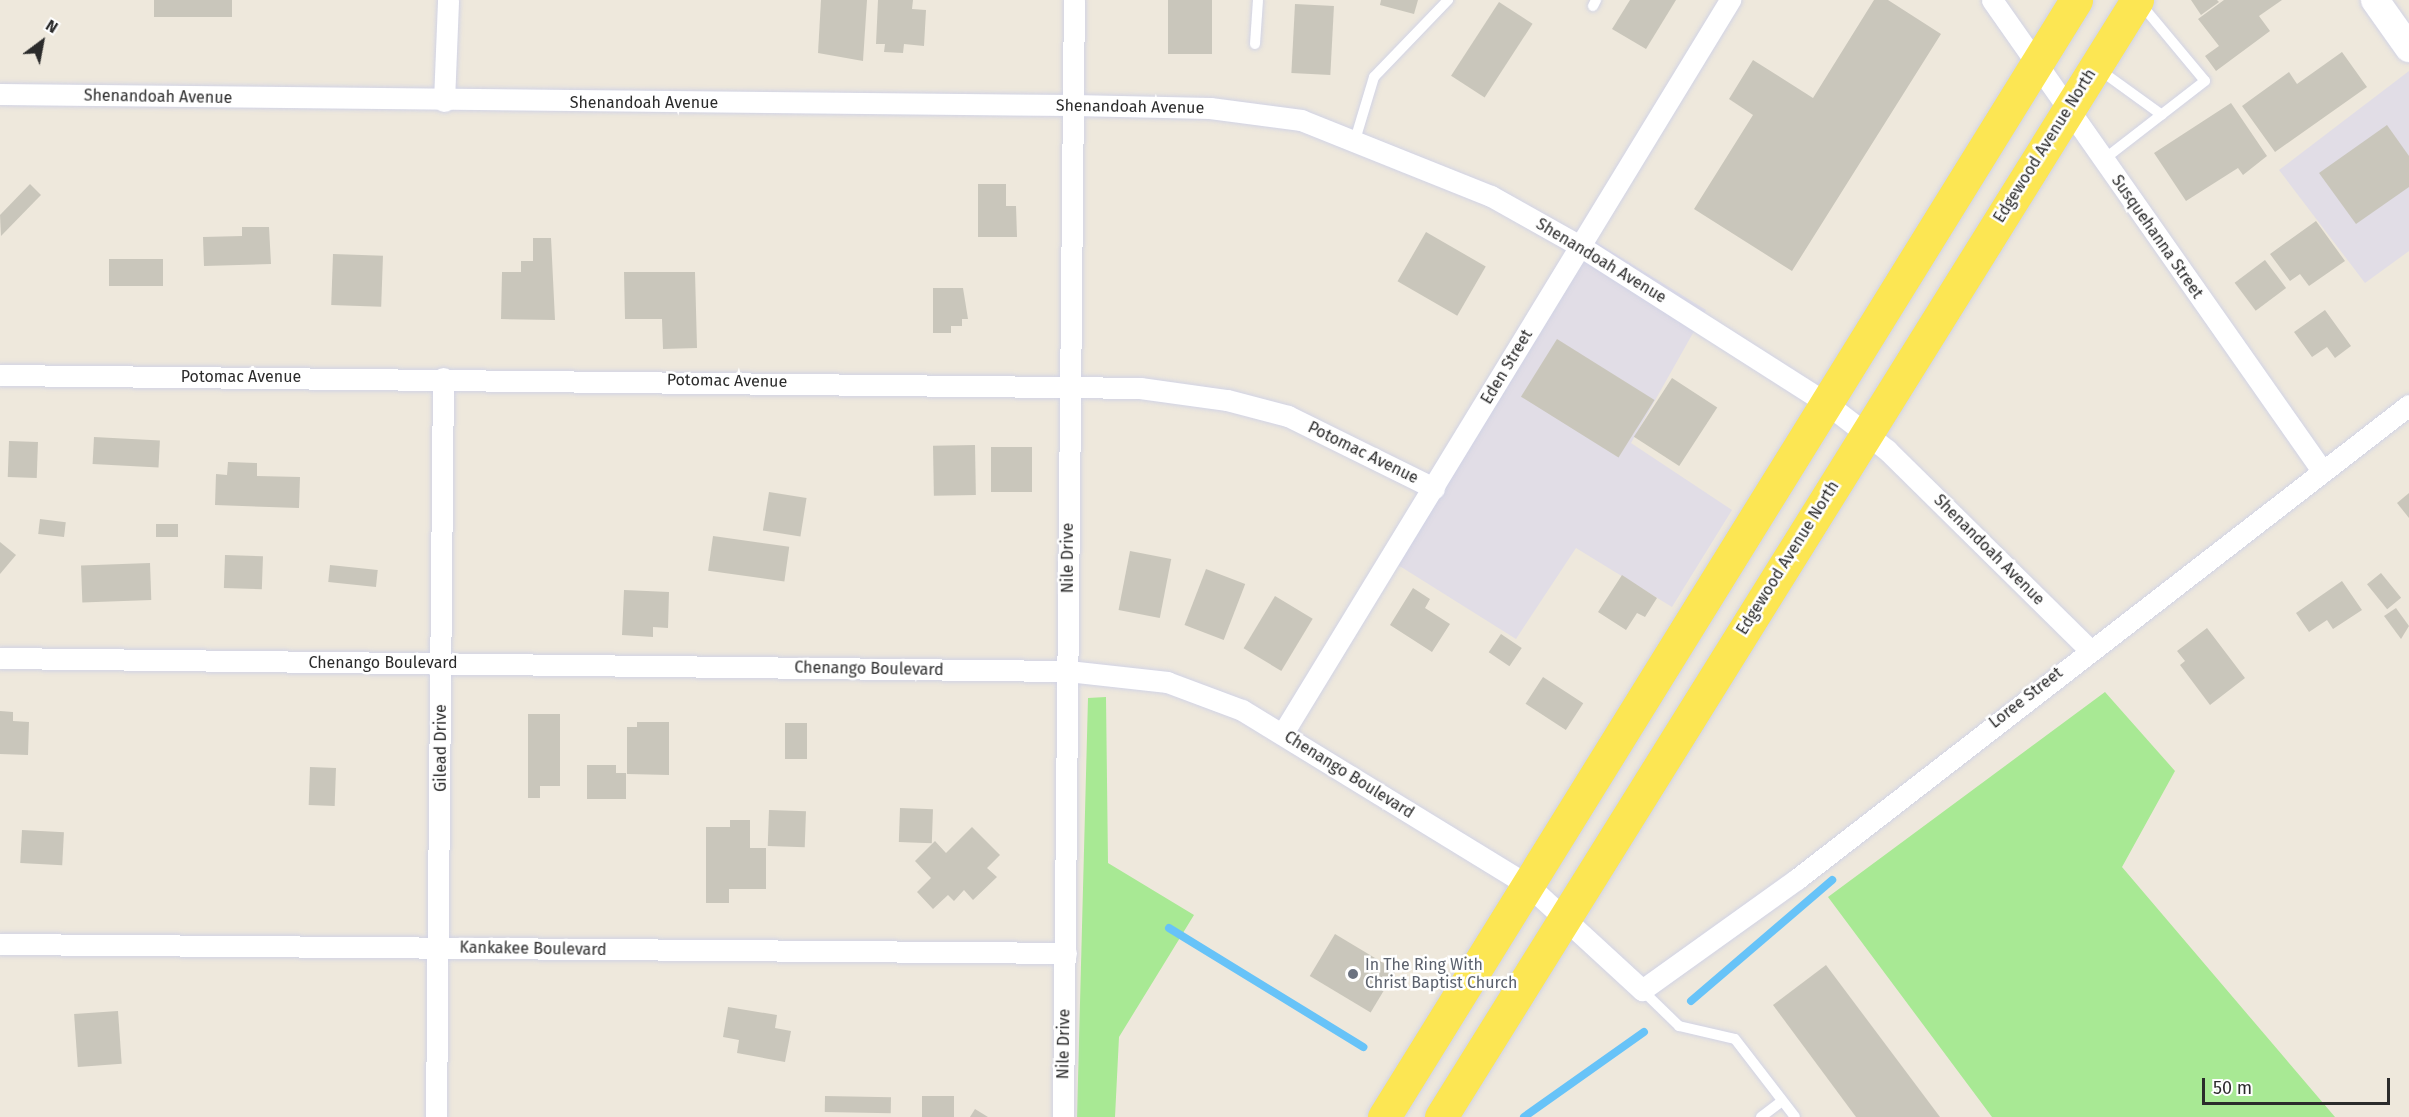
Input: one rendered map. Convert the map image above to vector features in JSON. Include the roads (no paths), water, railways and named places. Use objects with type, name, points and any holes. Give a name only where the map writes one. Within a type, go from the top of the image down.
[{"type":"main road","points":[[1384,1117],[2076,0]]},
{"type":"main road","name":"Edgewood Avenue North","points":[[1441,1117],[2137,0]]},
{"type":"street","points":[[444,101],[448,0]]},
{"type":"street","name":"Nile Drive","points":[[1063,1117],[1068,671],[1068,384],[1074,0]]},
{"type":"street","name":"Eden Street","points":[[1283,733],[1730,0]]},
{"type":"street","name":"Susquehanna Street","points":[[1992,0],[2323,472]]},
{"type":"street","points":[[2375,0],[2409,48]]},
{"type":"street","name":"Shenandoah Avenue","points":[[0,94],[444,101],[1073,105],[1210,108],[1300,120],[1491,196],[1580,246],[1826,403],[1865,434],[2088,649]]},
{"type":"street","name":"Potomac Avenue","points":[[0,375],[1068,384],[1216,398],[1288,416],[1434,488]]},
{"type":"street","name":"Gilead Drive","points":[[436,1117],[440,948],[443,378]]},
{"type":"street","name":"Loree Street","points":[[1642,990],[1788,886],[2088,649],[2409,405]]},
{"type":"street","name":"Chenango Boulevard","points":[[0,658],[1068,671],[1167,682],[1242,710],[1283,733],[1529,886],[1567,916],[1642,990]]},
{"type":"street","name":"Kankakee Boulevard","points":[[0,944],[1066,953]]},
{"type":"lane","points":[[1255,44],[1258,0]]},
{"type":"lane","points":[[1355,140],[1374,77],[1448,0]]},
{"type":"lane","points":[[2103,160],[2205,81],[2137,0]]},
{"type":"lane","points":[[2095,66],[2162,114]]},
{"type":"lane","points":[[1642,990],[1679,1026],[1735,1039],[1795,1117]]},
{"type":"lane","points":[[1761,1117],[1782,1101]]},
{"type":"waterway","points":[[1691,1001],[1832,880]]},
{"type":"waterway","points":[[1169,928],[1363,1047]]},
{"type":"waterway","points":[[1524,1117],[1644,1032]]},
{"type":"place","name":"In The Ring With Christ Baptist Church","points":[[1353,974]]}]
